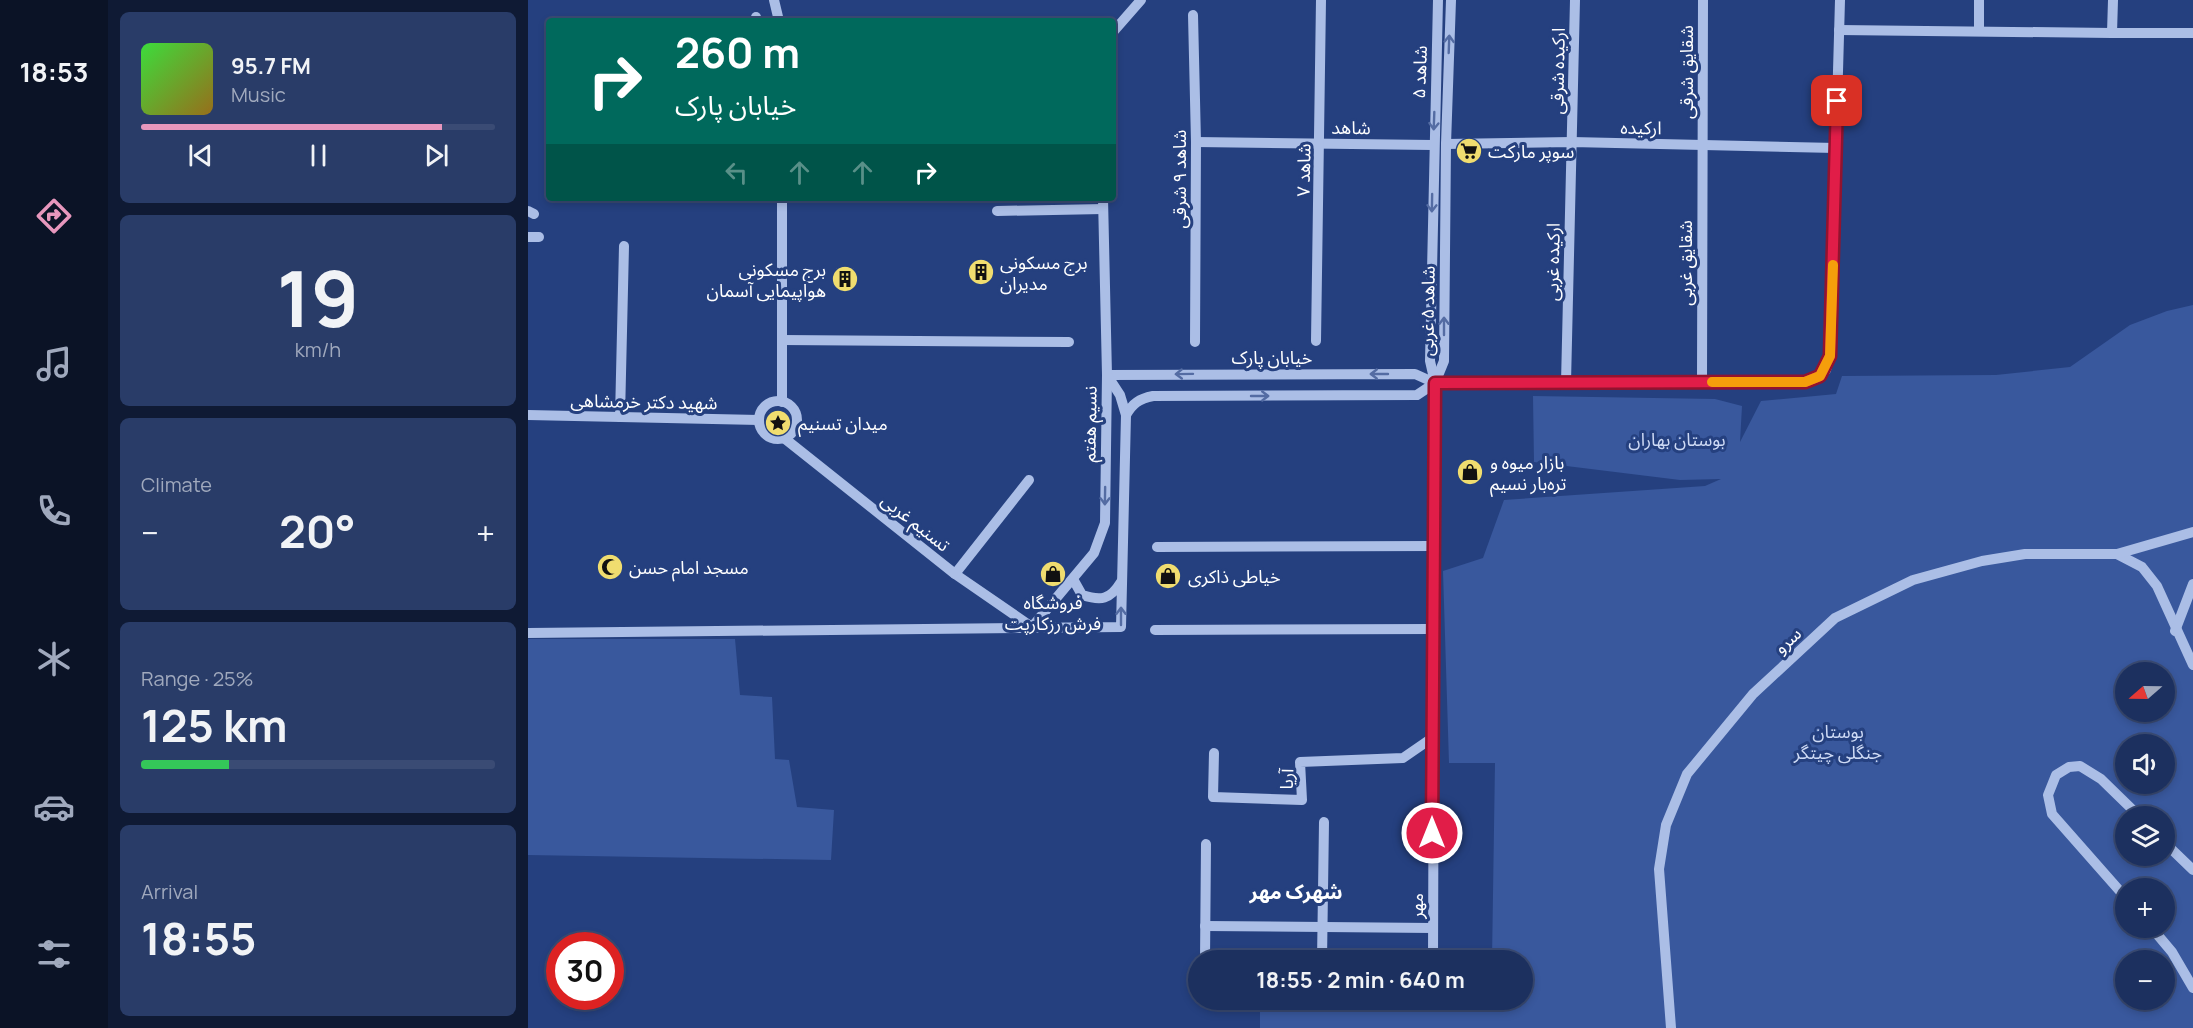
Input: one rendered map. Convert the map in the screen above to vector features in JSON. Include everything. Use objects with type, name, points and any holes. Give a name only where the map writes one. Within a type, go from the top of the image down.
[{"type":"street","points":[[774,0],[778,18]]},
{"type":"street","points":[[1116,29],[1141,0]]},
{"type":"street","name":"شاهد ۷","points":[[1316,342],[1321,0]]},
{"type":"street","name":"شاهد ۵","points":[[1433,145],[1438,0]]},
{"type":"street","name":"شاهد ۵","points":[[1446,144],[1451,0]]},
{"type":"street","name":"ارکیده شرقی","points":[[1572,142],[1575,0]]},
{"type":"street","name":"شقایق شرقی","points":[[1702,144],[1703,0]]},
{"type":"street","points":[[1836,148],[1840,0]]},
{"type":"street","points":[[1979,0],[1979,31]]},
{"type":"street","points":[[2112,33],[2113,0]]},
{"type":"street","name":"شاهد ۹ شرقی","points":[[1193,15],[1196,142],[1195,342]]},
{"type":"street","points":[[1839,30],[2193,33]]},
{"type":"street","name":"شاهد","points":[[1196,142],[1433,145]]},
{"type":"street","name":"ارکیده","points":[[1446,144],[1572,142],[1836,148]]},
{"type":"street","name":"ارکیده غربی","points":[[1566,383],[1572,142]]},
{"type":"street","name":"شاهد ۵ غربی","points":[[1435,383],[1444,361],[1446,144]]},
{"type":"street","name":"شقایق غربی","points":[[1702,144],[1702,382]]},
{"type":"street","name":"شاهد ۵ غربی","points":[[1433,145],[1430,361],[1435,383]]},
{"type":"street","name":"خیابان پارک","points":[[1107,375],[1415,374],[1435,383],[1805,382],[1820,376],[1826,370],[1830,356],[1836,148]]},
{"type":"street","points":[[782,201],[782,402]]},
{"type":"street","points":[[997,211],[1103,204]]},
{"type":"street","name":"نسیم هفتم","points":[[1032,627],[1094,554],[1104,523],[1107,375],[1103,204]]},
{"type":"street","points":[[620,417],[624,246]]},
{"type":"street","points":[[782,340],[1069,342]]},
{"type":"street","points":[[528,633],[1121,627],[1126,415],[1120,395],[1107,375]]},
{"type":"street","name":"خیابان پارک","points":[[1126,415],[1140,398],[1153,396],[1417,395],[1435,383]]},
{"type":"street","name":"مهر","points":[[1433,950],[1432,629],[1435,383]]},
{"type":"street","points":[[782,402],[792,408],[796,420],[793,431],[784,438],[766,436],[759,420],[766,405],[782,402]]},
{"type":"street","name":"شهید دکتر خرمشاهی","points":[[528,415],[759,420]]},
{"type":"street","name":"تسنیم غربی","points":[[784,438],[955,574],[1032,627]]},
{"type":"street","points":[[955,574],[1029,480]]},
{"type":"street","name":"سرو","points":[[1671,1028],[1659,869],[1666,825],[1687,774],[1753,694],[1835,618],[1913,580],[1982,561],[2025,554],[2117,554],[2193,532]]},
{"type":"street","points":[[1157,547],[1434,546]]},
{"type":"street","points":[[2117,554],[2142,567],[2157,586],[2175,630],[2193,665]]},
{"type":"street","points":[[1073,579],[1082,595],[1098,600],[1113,595],[1121,582]]},
{"type":"street","points":[[2175,630],[2193,584]]},
{"type":"street","points":[[1155,630],[1432,629]]},
{"type":"street","name":"آریا","points":[[1214,753],[1213,797],[1302,800],[1300,762],[1404,758],[1432,738]]},
{"type":"street","points":[[2115,886],[2052,814],[2048,795],[2056,775],[2069,767],[2080,766],[2101,779],[2129,806]]},
{"type":"street","points":[[1322,950],[1324,822]]},
{"type":"street","points":[[1205,950],[1206,844]]},
{"type":"street","points":[[2175,853],[2193,870]]},
{"type":"street","points":[[1205,926],[1433,928]]},
{"type":"street","points":[[2160,938],[2172,952],[2193,988]]},
{"type":"green space","name":"بوستان جنگلی چیتگر","points":[[2193,305],[2193,1028],[1260,1028],[1260,1010],[1533,1010],[1533,950],[1492,950],[1495,763],[1449,763],[1443,571],[1483,558],[1504,500],[1705,486],[1721,479],[1680,480],[1534,462],[1533,396],[1715,399],[1742,406],[1740,442],[1761,401],[1836,394],[1842,376],[1996,375],[2070,367],[2130,325],[2167,311]]},
{"type":"green space","points":[[528,639],[735,639],[740,695],[772,697],[775,759],[789,760],[797,807],[834,810],[831,860],[528,855]]},
{"type":"slow traffic","points":[[1712,382],[1805,382],[1820,376],[1826,370],[1830,356],[1833,265]]},
{"type":"place","name":"سوپر مارکت","points":[[1469,151]]},
{"type":"place","name":"برج مسکونی مدیران","points":[[981,272]]},
{"type":"place","name":"برج مسکونی هواپیمایی آسمان","points":[[845,279]]},
{"type":"place","name":"میدان تسنیم","points":[[778,423]]},
{"type":"place","name":"بازار میوه و تره‌بار نسیم","points":[[1470,472]]},
{"type":"place","name":"مسجد امام حسن","points":[[610,567]]},
{"type":"place","name":"فروشگاه فرش رزکارپت","points":[[1053,574]]},
{"type":"place","name":"خیاطی ذاکری","points":[[1168,576]]},
{"type":"district","name":"شهرک مهر","points":[[1296,891]]},
{"type":"route","points":[[1432,833],[1435,383],[1805,382],[1820,376],[1826,370],[1830,356],[1837,101]]},
{"type":"park label","name":"بوستان بهاران","points":[[1677,439]]}]
